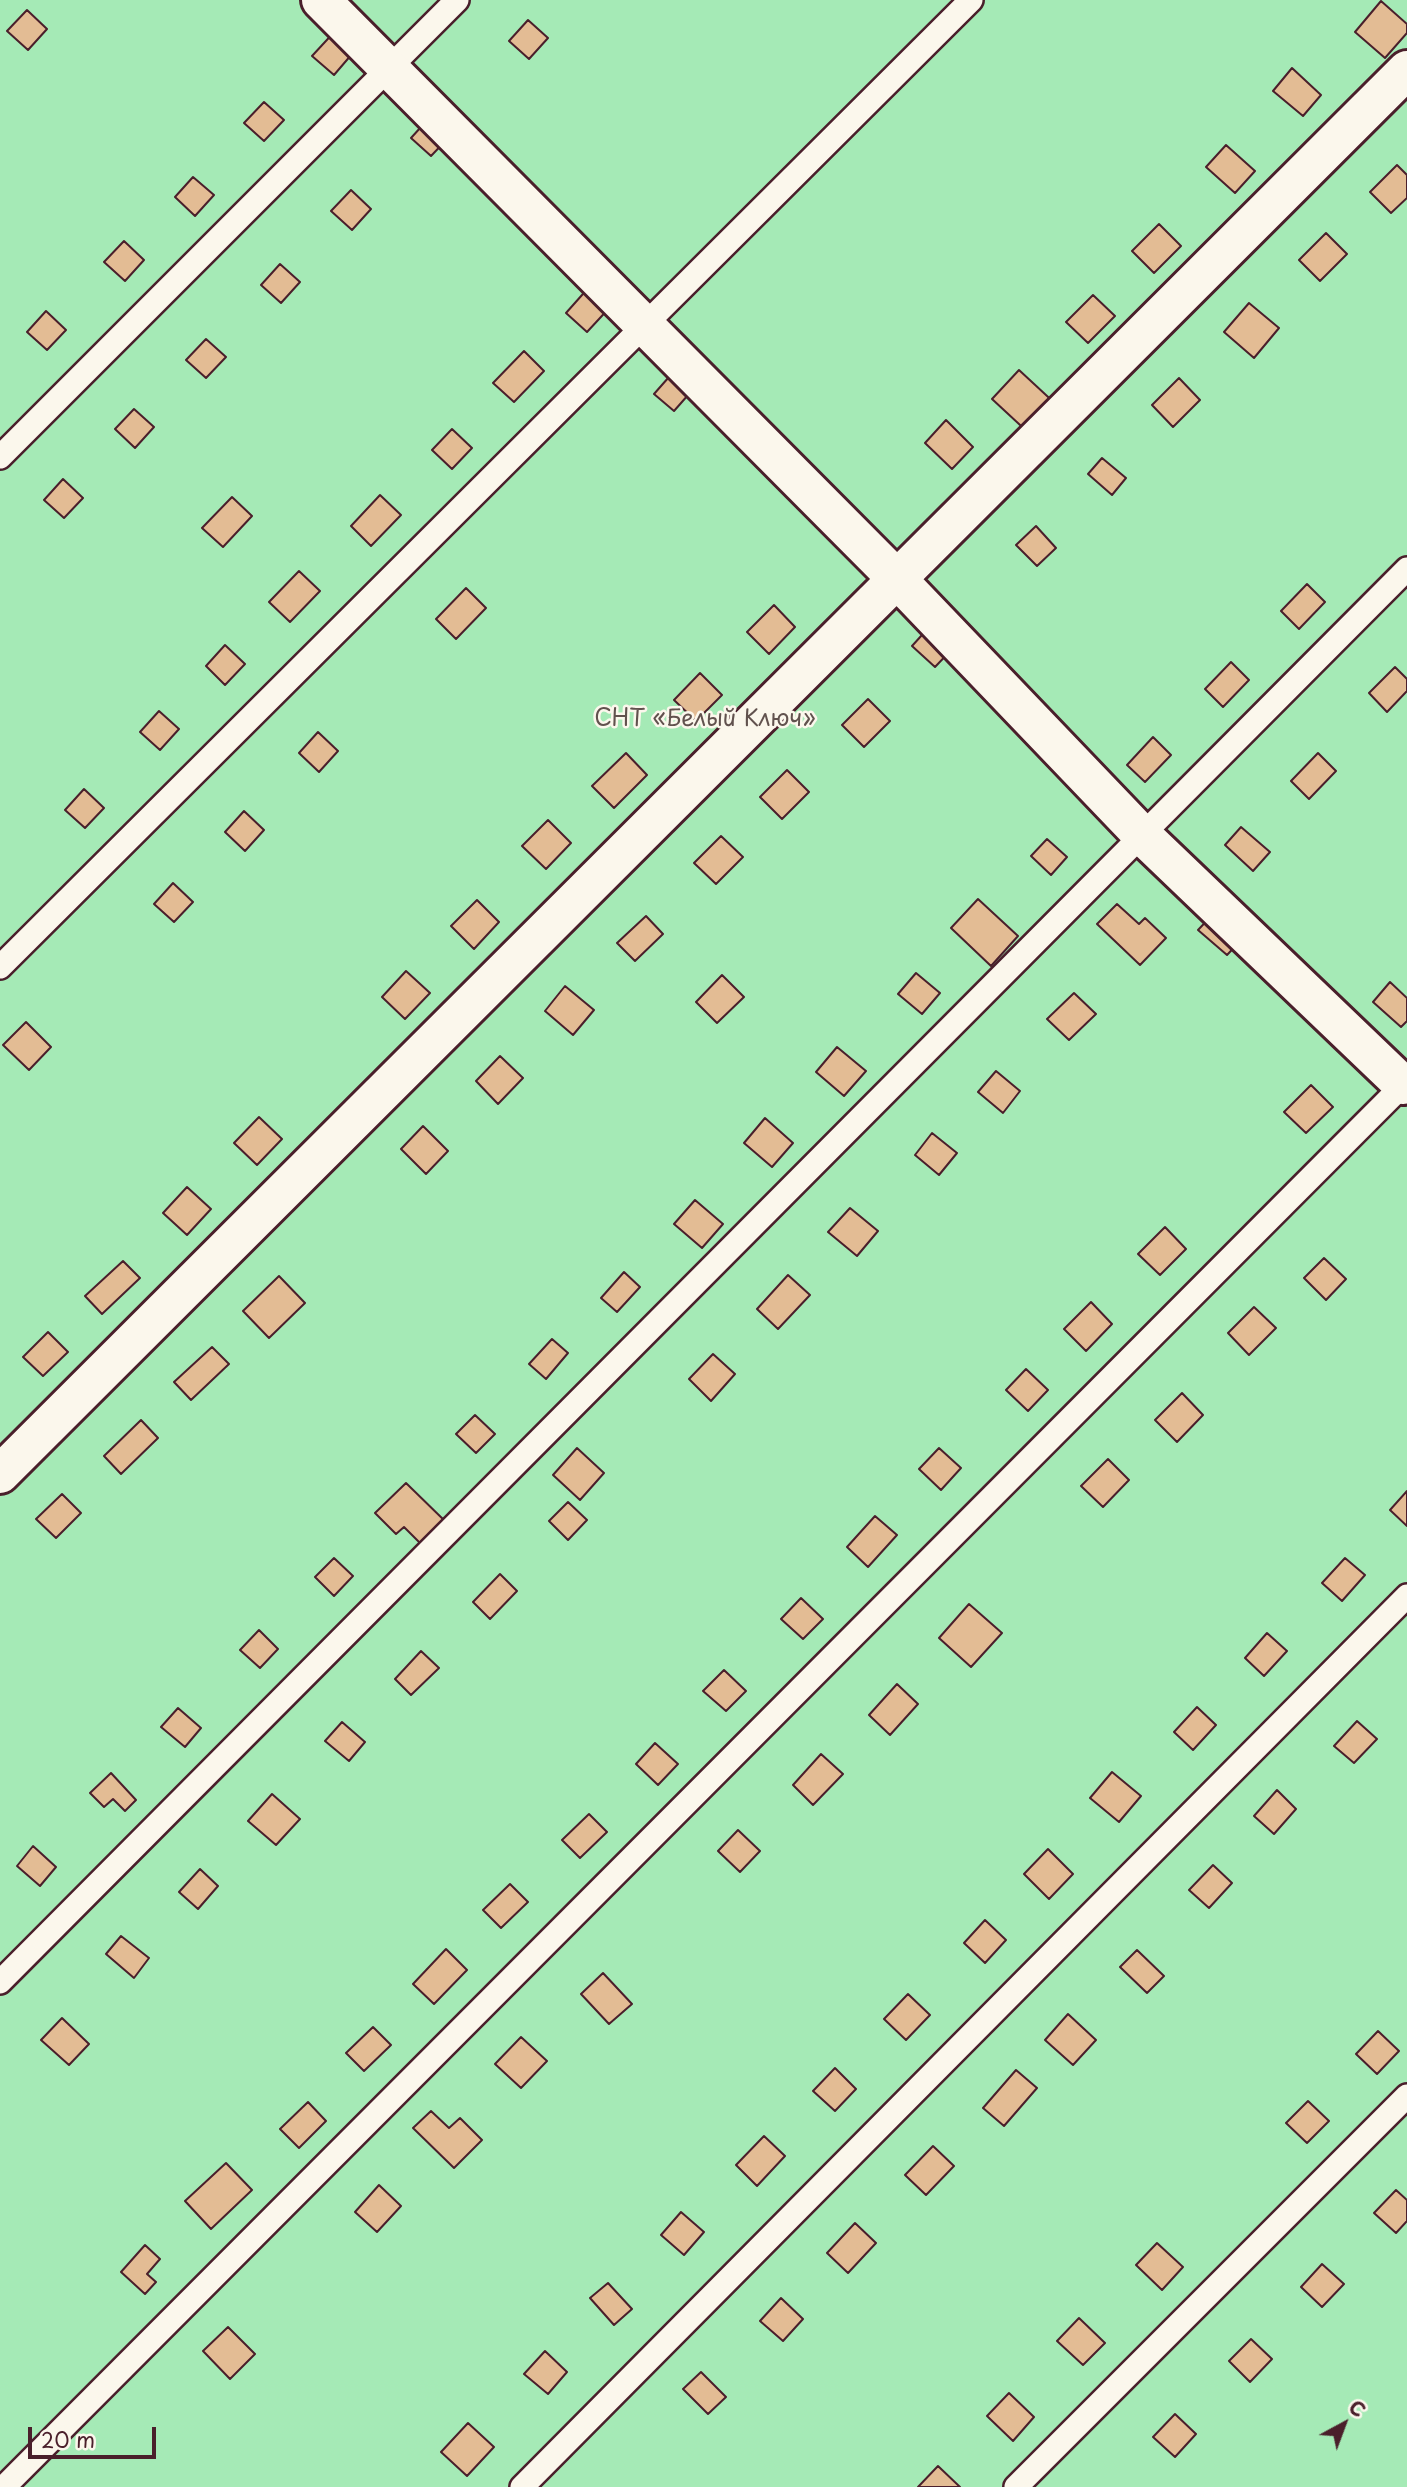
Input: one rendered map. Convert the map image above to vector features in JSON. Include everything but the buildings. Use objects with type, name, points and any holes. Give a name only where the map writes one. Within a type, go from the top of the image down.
[{"type":"street","points":[[321,0],[897,579],[1142,835],[1406,1085]]},
{"type":"street","points":[[0,1474],[1407,70]]},
{"type":"lane","points":[[0,457],[457,0]]},
{"type":"lane","points":[[0,967],[971,0]]},
{"type":"lane","points":[[0,1983],[1407,569]]},
{"type":"lane","points":[[4,2487],[1406,1085]]},
{"type":"lane","points":[[522,2487],[1407,1596]]},
{"type":"lane","points":[[1016,2487],[1407,2096]]},
{"type":"green space","name":"СНТ «Белый Ключ»","points":[[0,0],[1407,0],[1407,2487],[0,2487]]}]
